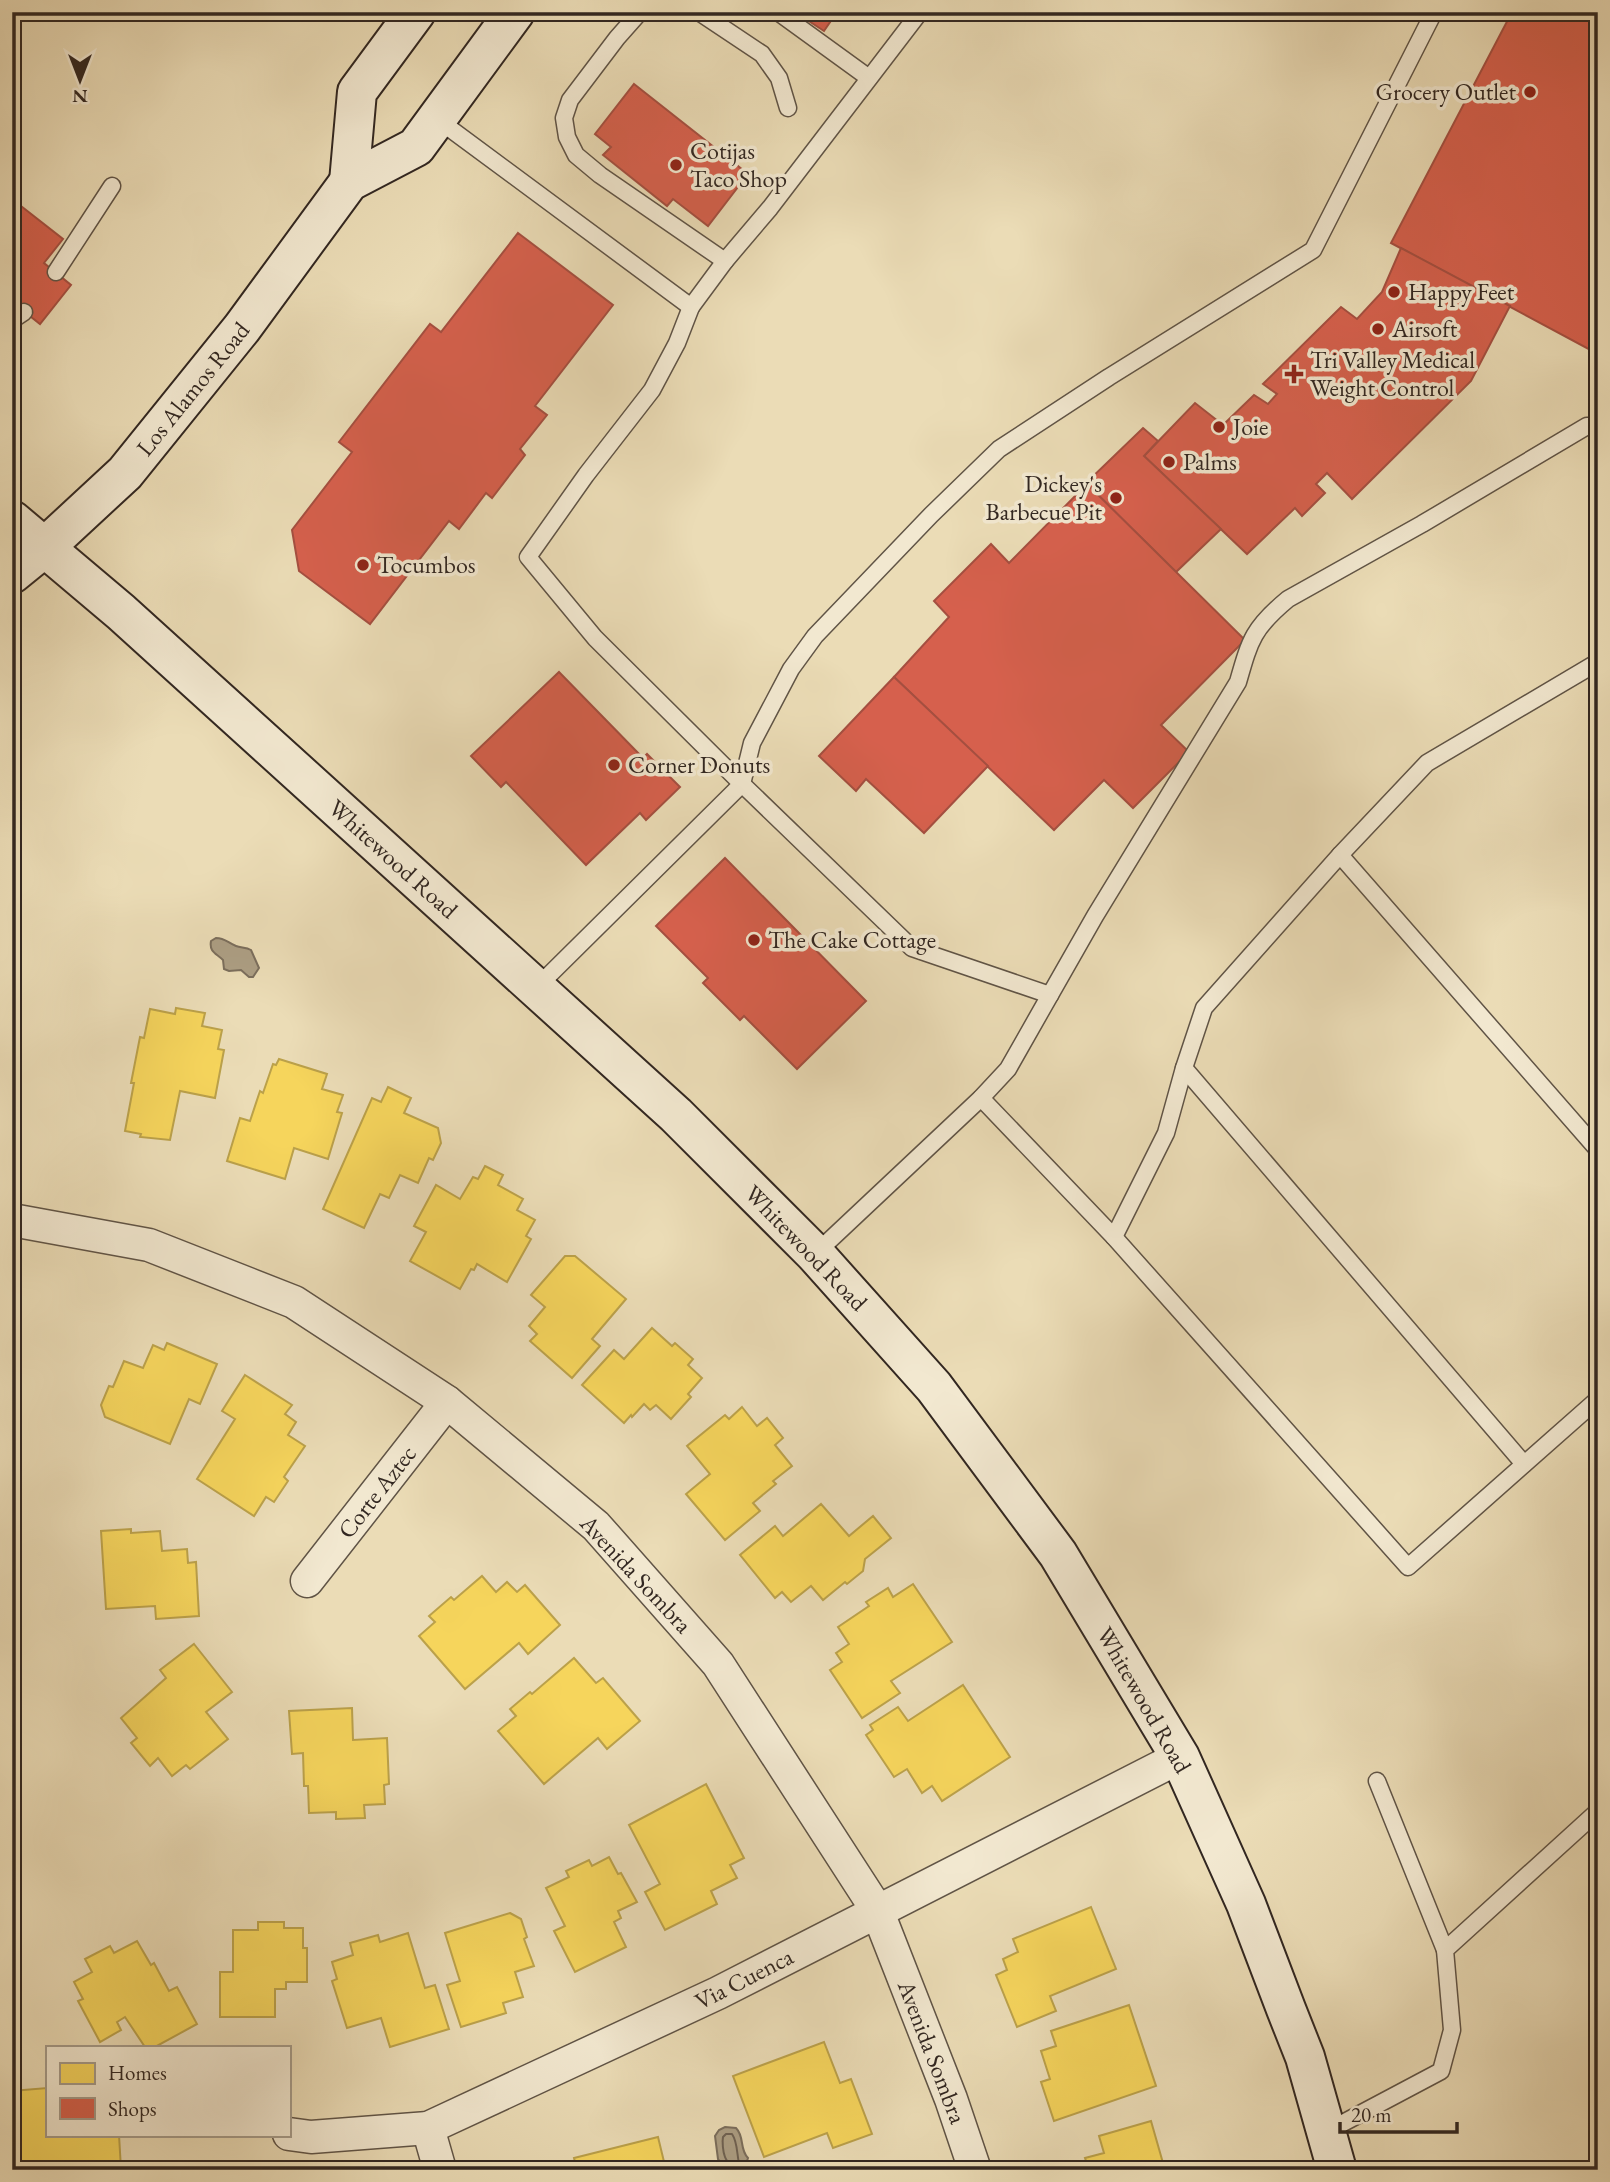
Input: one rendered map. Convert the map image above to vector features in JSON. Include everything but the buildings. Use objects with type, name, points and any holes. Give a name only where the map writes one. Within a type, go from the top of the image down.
[{"type":"main road","points":[[349,182],[357,92],[416,12]]},
{"type":"main road","name":"Los Alamos Road","points":[[12,574],[125,473],[242,328],[349,182],[416,147],[515,12]]},
{"type":"main road","name":"Whitewood Road","points":[[12,520],[121,612],[676,1115],[816,1254],[934,1387],[1058,1554],[1180,1756],[1251,1915],[1305,2057],[1337,2170]]},
{"type":"street","name":"Avenida Sombra","points":[[12,1220],[149,1245],[294,1302],[447,1402],[596,1526],[718,1664],[877,1910],[951,2099],[975,2170]]},
{"type":"street","name":"Corte Aztec","points":[[307,1581],[447,1402]]},
{"type":"street","name":"Via Cuenca","points":[[290,2134],[311,2137],[428,2128],[718,1993],[1180,1756]]},
{"type":"street","points":[[428,2128],[440,2170]]},
{"type":"lane","points":[[640,12],[570,100],[564,118],[567,137],[576,155],[600,174],[725,261]]},
{"type":"lane","points":[[699,12],[762,54],[779,78],[788,108]]},
{"type":"lane","points":[[778,12],[869,78]]},
{"type":"lane","points":[[920,12],[691,307],[677,343],[652,390],[586,475],[528,557],[595,638],[912,948],[1050,995]]},
{"type":"lane","points":[[536,988],[742,784],[752,743],[790,669],[815,636],[931,515],[999,449],[1313,250],[1434,12]]},
{"type":"lane","points":[[437,119],[691,307]]},
{"type":"lane","points":[[56,272],[112,186]]},
{"type":"lane","points":[[816,1254],[981,1098],[1008,1069],[1095,916],[1238,682],[1249,644],[1259,626],[1272,612],[1288,599],[1422,524],[1587,426],[1598,426]]},
{"type":"lane","points":[[1114,1237],[1166,1133],[1204,1008],[1340,855],[1427,763],[1598,662]]},
{"type":"lane","points":[[1340,855],[1598,1150]]},
{"type":"lane","points":[[1184,1068],[1524,1464]]},
{"type":"lane","points":[[981,1098],[1114,1237],[1408,1567],[1598,1399]]},
{"type":"lane","points":[[1326,2132],[1441,2071],[1452,2030],[1445,1950],[1377,1780]]},
{"type":"lane","points":[[1445,1950],[1598,1811]]},
{"type":"water","points":[[216,938],[251,950],[259,968],[253,977],[241,970],[224,969],[223,960],[211,948],[211,941]]},
{"type":"water","points":[[725,2127],[736,2128],[739,2132],[748,2158],[746,2164],[751,2170],[726,2170],[718,2159],[715,2136]]},
{"type":"place","name":"Grocery Outlet","points":[[1530,92]]},
{"type":"place","name":"Cotijas Taco Shop","points":[[676,165]]},
{"type":"place","name":"Happy Feet","points":[[1394,292]]},
{"type":"place","name":"Airsoft","points":[[1378,329]]},
{"type":"place","name":"Tri Valley Medical Weight Control","points":[[1294,374]]},
{"type":"place","name":"Joie","points":[[1219,427]]},
{"type":"place","name":"Palms","points":[[1169,462]]},
{"type":"place","name":"Dickey's Barbecue Pit","points":[[1116,498]]},
{"type":"place","name":"Tocumbos","points":[[363,565]]},
{"type":"place","name":"Corner Donuts","points":[[614,765]]},
{"type":"place","name":"The Cake Cottage","points":[[754,940]]}]
